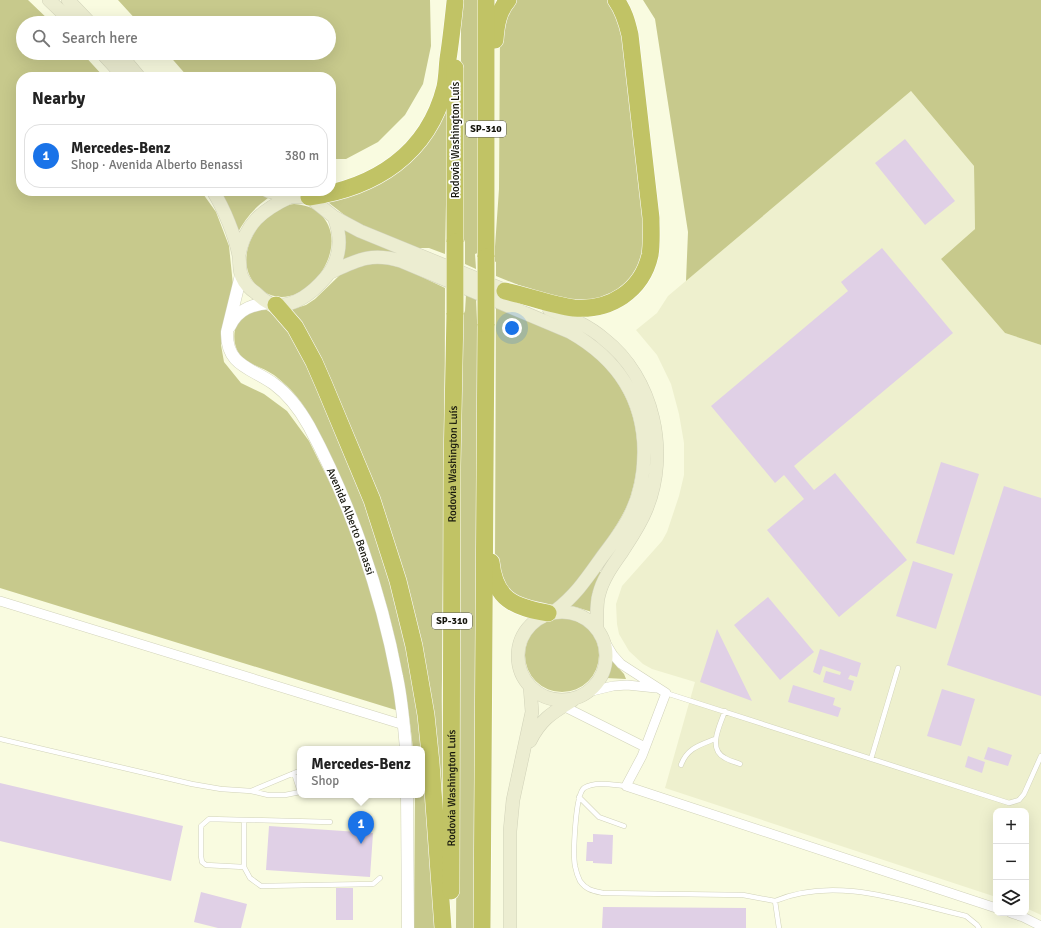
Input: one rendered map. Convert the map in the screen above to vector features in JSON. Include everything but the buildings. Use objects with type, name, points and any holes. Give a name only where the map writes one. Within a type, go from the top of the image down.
[{"type":"highway","name":"SP-310","points":[[482,928],[486,324],[486,0]]},
{"type":"highway","points":[[486,126],[496,25],[500,13],[508,0]]},
{"type":"highway","points":[[505,291],[573,307],[596,307],[607,305],[616,301],[635,286],[647,266],[651,244],[651,218],[627,21],[623,10],[616,0]]},
{"type":"highway","points":[[336,192],[346,190],[377,176],[392,166],[408,153],[430,123],[445,86],[456,1]]},
{"type":"highway","name":"Rodovia Washington Luís","points":[[451,928],[452,466],[455,313],[456,1]]},
{"type":"highway","points":[[309,197],[314,196]]},
{"type":"highway","points":[[273,304],[295,327],[314,362],[331,399],[372,500],[398,581],[414,646],[426,715],[443,928]]},
{"type":"highway","points":[[485,479],[492,564],[494,579],[498,588],[513,604],[525,609],[552,612]]},
{"type":"main road","points":[[49,0],[66,16]]},
{"type":"main road","points":[[68,0],[83,16]]},
{"type":"main road","points":[[108,60],[119,72]]},
{"type":"main road","points":[[124,60],[135,72]]},
{"type":"main road","points":[[216,196],[227,218],[239,256]]},
{"type":"main road","points":[[334,217],[340,241],[339,252],[329,273],[309,293],[298,300],[287,304],[273,304],[251,290],[240,275],[239,256],[241,243],[253,223],[264,212],[290,196],[309,197],[334,217],[375,238],[570,317],[605,339],[622,357],[637,379],[645,394],[653,417],[657,460],[652,494],[639,525],[602,584],[598,595],[597,627]]},
{"type":"main road","points":[[329,273],[360,259],[370,257],[392,258],[401,261],[570,332],[585,340],[600,352],[625,382],[635,402],[644,442],[644,465],[639,492],[632,511],[622,529],[576,593],[552,612],[537,619],[527,628],[521,639],[518,651],[518,664],[530,687],[558,703]]},
{"type":"main road","points":[[520,765],[536,730],[542,721],[550,714],[558,703],[564,700],[576,698],[588,692],[599,682],[605,669],[607,654],[604,640],[597,627],[588,619],[578,614],[566,611],[552,612]]},
{"type":"main road","points":[[510,928],[510,831],[513,800],[532,712],[530,687]]},
{"type":"street","name":"Avenida Alberto Benassi","points":[[240,275],[227,332],[229,351],[240,364],[275,385],[294,402],[309,426],[326,461],[352,521],[373,580],[386,627],[397,678],[406,746]]},
{"type":"street","points":[[227,332],[233,320],[246,308],[263,303],[273,304]]},
{"type":"street","points":[[0,601],[404,725]]},
{"type":"street","points":[[604,640],[613,655],[621,664],[662,691]]},
{"type":"street","points":[[588,692],[612,686],[627,686],[662,691]]},
{"type":"street","points":[[662,691],[645,747],[626,786],[993,907]]},
{"type":"street","points":[[558,703],[645,747]]},
{"type":"street","points":[[407,798],[408,928]]},
{"type":"street","points":[[1020,916],[1041,926]]},
{"type":"lane","points":[[871,759],[898,668]]},
{"type":"lane","points":[[662,691],[1009,803],[1019,800],[1024,794],[1041,756]]},
{"type":"lane","points":[[724,711],[715,739],[717,750],[720,755],[740,764]]},
{"type":"lane","points":[[0,739],[192,784],[221,789],[279,795],[297,792]]},
{"type":"lane","points":[[681,765],[688,752],[715,739]]},
{"type":"lane","points":[[251,791],[297,772]]},
{"type":"lane","points":[[294,773],[297,782]]},
{"type":"lane","points":[[626,786],[592,784],[583,789],[579,797],[576,821],[575,866],[579,880],[587,889],[604,893],[743,895],[775,902],[786,897],[812,891],[841,890],[867,892],[966,916],[979,928]]},
{"type":"lane","points":[[579,797],[599,817],[624,826]]},
{"type":"lane","points":[[244,867],[206,865],[202,862],[200,856],[201,826],[204,823],[209,819],[330,822]]},
{"type":"lane","points":[[244,820],[244,867],[250,878],[261,886],[373,884],[380,878]]},
{"type":"lane","points":[[775,902],[779,928]]},
{"type":"shaded area","points":[[911,91],[974,166],[975,229],[941,259],[1005,333],[1041,345],[1041,915],[1029,909],[1029,808],[993,808],[993,896],[665,788],[695,682],[652,669],[643,664],[629,651],[619,634],[616,604],[622,586],[662,541],[667,532],[679,496],[684,475],[684,443],[679,414],[671,384],[657,355],[636,330],[657,313],[668,296]]},
{"type":"green space","points":[[0,0],[28,0],[45,16],[16,16],[16,60],[88,60],[99,72],[16,72],[16,196],[205,196],[216,212],[229,246],[233,285],[221,345],[224,362],[241,383],[264,394],[287,411],[309,441],[342,507],[379,606],[399,711],[0,588]]},
{"type":"green space","points":[[118,0],[430,0],[431,46],[423,84],[405,115],[378,142],[346,159],[336,159],[336,72],[184,72],[173,60],[336,60],[336,16],[133,16]]},
{"type":"green space","points":[[461,0],[481,0],[480,252],[475,254],[476,269],[465,264],[465,242],[461,232]]},
{"type":"green space","points":[[515,0],[609,0],[623,22],[647,225],[640,271],[608,300],[558,301],[496,276],[496,262],[494,261],[499,189],[500,35],[502,23]]},
{"type":"green space","points":[[643,0],[1041,0],[1041,345],[1005,333],[941,259],[975,229],[974,166],[911,91],[686,281],[688,232],[655,19]]},
{"type":"green space","points":[[448,104],[445,254],[429,248],[414,248],[358,223],[347,217],[324,199],[353,192]]},
{"type":"green space","points":[[221,196],[263,196],[268,198],[250,214],[237,234]]},
{"type":"green space","points":[[294,204],[303,205],[317,211],[323,217],[330,231],[331,247],[327,262],[318,276],[306,288],[292,295],[278,297],[263,291],[252,280],[247,268],[247,254],[251,240],[258,227],[268,216],[281,208]]},
{"type":"green space","points":[[343,226],[445,271],[400,256],[342,261],[345,245]]},
{"type":"green space","points":[[382,263],[403,268],[445,288],[442,816],[408,603],[287,311],[306,305],[315,299],[341,274],[361,265]]},
{"type":"green space","points":[[466,295],[476,299],[477,321],[480,325],[477,928],[456,928],[460,322],[465,311]]},
{"type":"green space","points":[[496,308],[555,330],[577,341],[590,350],[617,382],[632,413],[636,429],[637,464],[635,481],[630,498],[620,520],[572,592],[559,602],[553,604],[546,605],[533,603],[507,593],[495,562]]},
{"type":"green space","points":[[265,309],[276,316],[289,332],[299,348],[375,523],[417,683],[423,746],[413,746],[404,681],[390,616],[370,553],[332,458],[316,427],[295,394],[270,372],[245,360],[238,352],[236,347],[234,336],[239,320],[247,312]]},
{"type":"green space","points":[[598,572],[601,572],[592,612],[569,605]]},
{"type":"green space","points":[[562,618],[576,621],[588,629],[596,641],[599,655],[596,669],[588,681],[576,689],[562,692],[548,689],[536,681],[528,669],[525,655],[528,641],[536,629],[548,621]]},
{"type":"green space","points":[[612,661],[624,674],[626,679],[606,678]]},
{"type":"green space","points":[[425,768],[440,928],[414,928],[415,798],[425,798]]},
{"type":"place","name":"Mercedes-Benz","points":[[361,844]]}]
